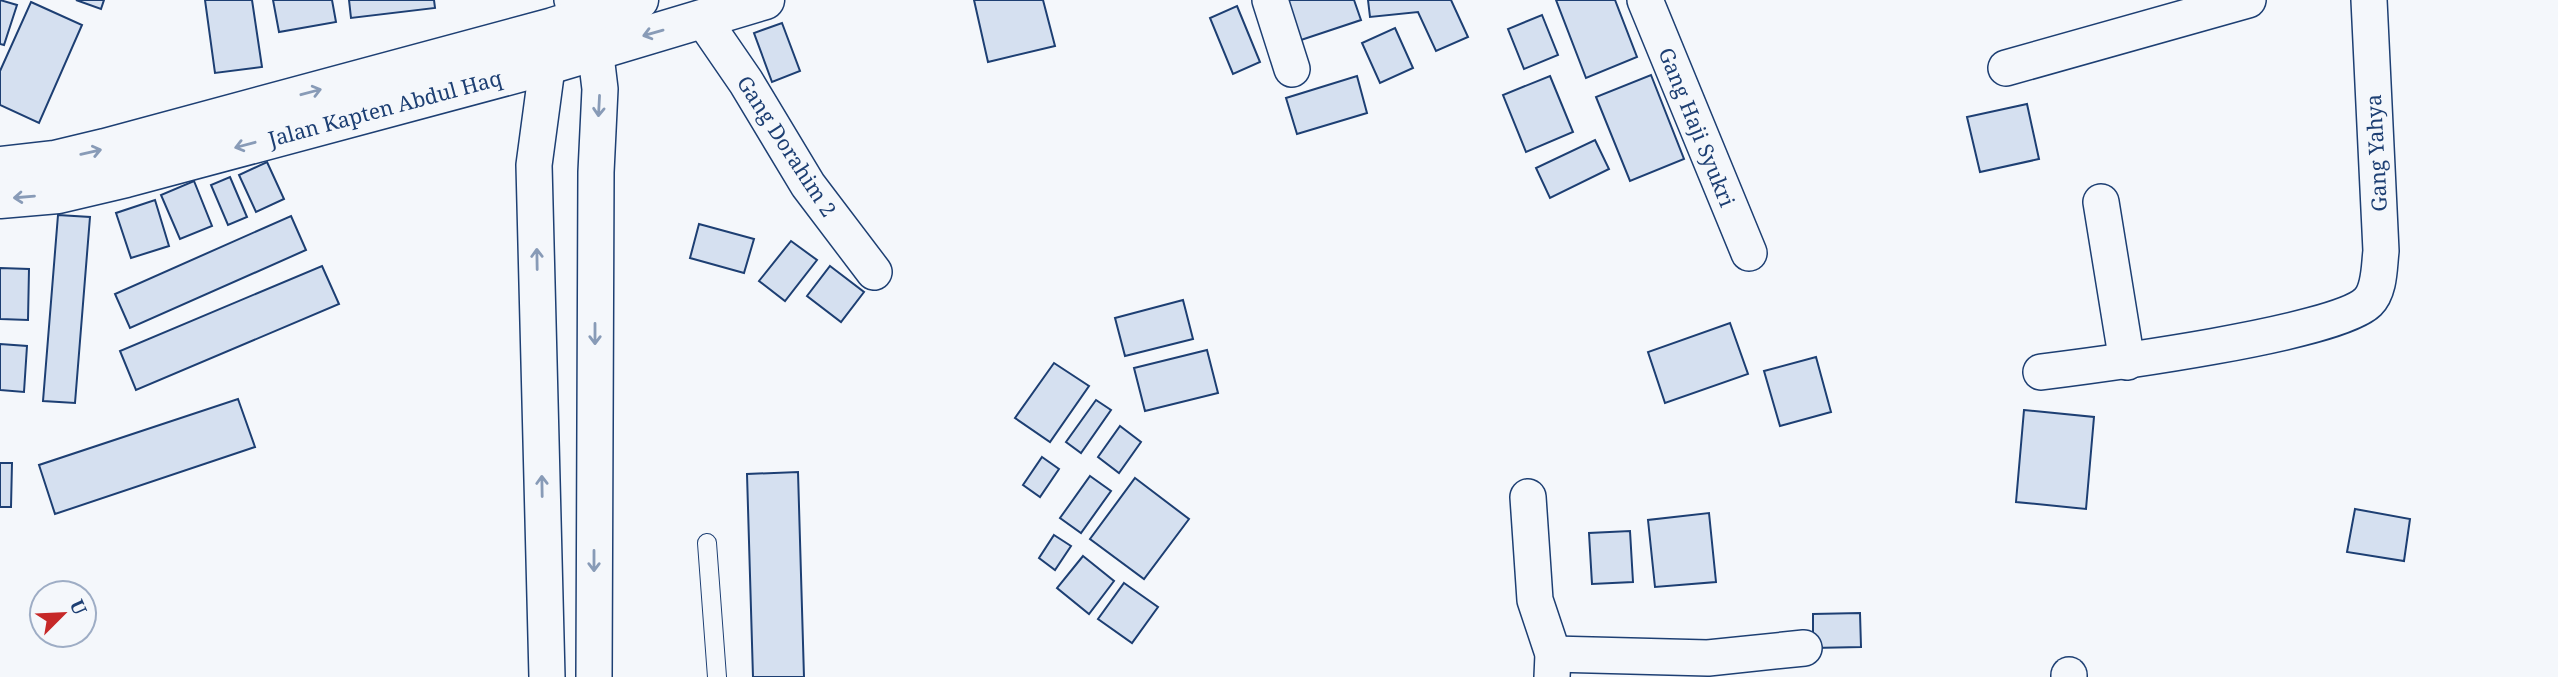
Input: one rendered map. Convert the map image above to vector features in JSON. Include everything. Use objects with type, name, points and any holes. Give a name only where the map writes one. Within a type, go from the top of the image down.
[{"type":"street","name":"Jalan Kapten Abdul Haq","points":[[0,166],[55,160],[106,148],[639,0]]},
{"type":"street","name":"Jalan Kapten Abdul Haq","points":[[576,18],[702,18],[765,0]]},
{"type":"street","points":[[1270,0],[1292,69]]},
{"type":"street","name":"Gang Haji Syukri","points":[[1645,0],[1749,253]]},
{"type":"street","points":[[2006,68],[2248,0]]},
{"type":"street","name":"Gang Yahya","points":[[2127,362],[2317,324],[2367,303],[2376,291],[2381,251],[2369,0]]},
{"type":"street","name":"Jalan Kapten Abdul Haq","points":[[0,199],[58,194],[115,181],[548,65],[576,18]]},
{"type":"street","points":[[576,18],[600,89],[596,172],[594,677]]},
{"type":"street","name":"Gang Dorahim 2","points":[[702,18],[746,82],[808,185],[874,272]]},
{"type":"street","points":[[547,677],[534,165],[548,65]]},
{"type":"street","points":[[2041,372],[2127,362],[2101,202]]},
{"type":"street","points":[[1528,497],[1535,600],[1553,665],[1708,657],[1804,648]]},
{"type":"lane","points":[[707,543],[716,677]]},
{"type":"building","points":[[0,0],[17,5],[4,45],[0,44]]},
{"type":"building","points":[[76,0],[104,0],[101,9]]},
{"type":"building","points":[[205,0],[252,0],[262,67],[215,73]]},
{"type":"building","points":[[273,0],[332,0],[336,22],[279,32]]},
{"type":"building","points":[[349,0],[434,0],[435,8],[351,18]]},
{"type":"building","points":[[974,0],[1043,0],[1055,46],[988,62]]},
{"type":"building","points":[[1274,0],[1354,0],[1361,20],[1289,44]]},
{"type":"building","points":[[1368,0],[1451,0],[1468,37],[1436,51],[1418,12],[1370,17]]},
{"type":"building","points":[[1556,0],[1615,0],[1637,57],[1586,78]]},
{"type":"building","points":[[31,2],[82,25],[39,123],[0,105],[0,71]]},
{"type":"building","points":[[1237,6],[1260,62],[1233,74],[1210,18]]},
{"type":"building","points":[[1542,15],[1558,55],[1524,69],[1508,29]]},
{"type":"building","points":[[782,23],[800,71],[772,82],[754,33]]},
{"type":"building","points":[[1395,28],[1413,68],[1380,83],[1362,43]]},
{"type":"building","points":[[1651,75],[1684,159],[1630,181],[1596,97]]},
{"type":"building","points":[[1357,76],[1367,113],[1297,134],[1286,98]]},
{"type":"building","points":[[1550,76],[1573,132],[1526,152],[1503,95]]},
{"type":"building","points":[[2027,104],[2039,159],[1980,172],[1967,117]]},
{"type":"building","points":[[1595,140],[1609,169],[1550,198],[1536,168]]},
{"type":"building","points":[[267,162],[284,199],[256,212],[239,175]]},
{"type":"building","points":[[230,177],[247,217],[228,225],[211,185]]},
{"type":"building","points":[[194,181],[212,226],[180,239],[161,195]]},
{"type":"building","points":[[155,200],[169,246],[131,258],[116,213]]},
{"type":"building","points":[[58,215],[90,217],[75,403],[43,401]]},
{"type":"building","points":[[291,216],[306,250],[130,328],[115,294]]},
{"type":"building","points":[[699,224],[754,239],[744,273],[690,258]]},
{"type":"building","points":[[791,241],[817,260],[785,301],[759,281]]},
{"type":"building","points":[[322,266],[339,304],[136,390],[120,351]]},
{"type":"building","points":[[830,266],[864,292],[841,322],[807,296]]},
{"type":"building","points":[[0,268],[29,269],[28,320],[0,319]]},
{"type":"building","points":[[1183,300],[1193,339],[1125,356],[1115,318]]},
{"type":"building","points":[[1730,323],[1748,374],[1665,403],[1648,352]]},
{"type":"building","points":[[0,344],[27,346],[24,392],[0,390]]},
{"type":"building","points":[[1207,350],[1218,393],[1145,411],[1134,368]]},
{"type":"building","points":[[1816,357],[1831,412],[1780,426],[1764,371]]},
{"type":"building","points":[[1054,363],[1089,386],[1050,442],[1015,418]]},
{"type":"building","points":[[238,399],[255,447],[55,514],[39,465]]},
{"type":"building","points":[[1096,400],[1111,410],[1081,453],[1066,442]]},
{"type":"building","points":[[2024,410],[2094,417],[2086,509],[2016,502]]},
{"type":"building","points":[[1120,426],[1141,442],[1119,473],[1098,457]]},
{"type":"building","points":[[1042,457],[1059,469],[1040,497],[1023,485]]},
{"type":"building","points":[[0,463],[12,463],[11,507],[0,507]]},
{"type":"building","points":[[798,472],[804,677],[753,677],[747,474]]},
{"type":"building","points":[[1090,476],[1111,491],[1081,533],[1060,518]]},
{"type":"building","points":[[1135,478],[1189,519],[1144,579],[1090,539]]},
{"type":"building","points":[[2355,509],[2410,519],[2404,561],[2347,552]]},
{"type":"building","points":[[1709,513],[1716,582],[1655,587],[1648,520]]},
{"type":"building","points":[[1630,531],[1633,582],[1592,584],[1589,533]]},
{"type":"building","points":[[1054,535],[1071,546],[1055,570],[1039,558]]},
{"type":"building","points":[[1083,556],[1114,581],[1089,614],[1057,588]]},
{"type":"building","points":[[1124,583],[1158,607],[1132,643],[1098,619]]},
{"type":"building","points":[[1860,613],[1861,647],[1813,648],[1813,614]]}]
